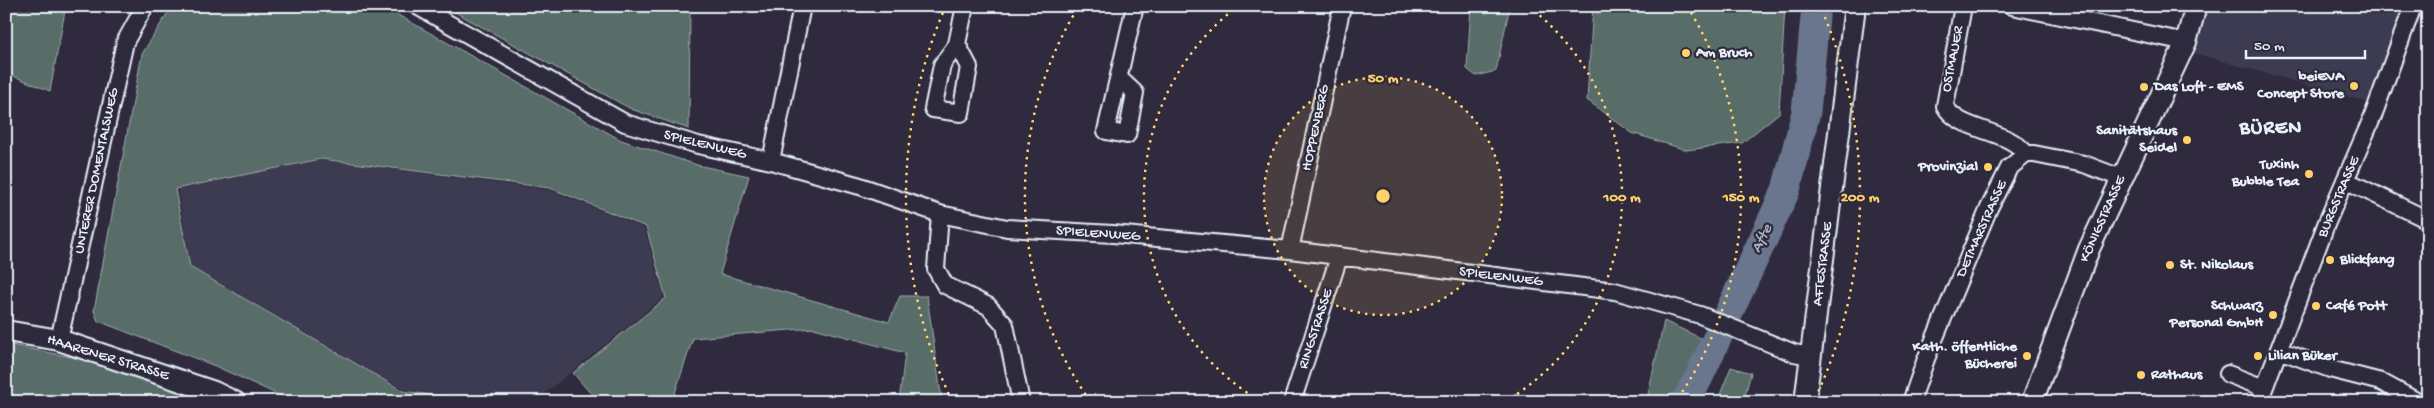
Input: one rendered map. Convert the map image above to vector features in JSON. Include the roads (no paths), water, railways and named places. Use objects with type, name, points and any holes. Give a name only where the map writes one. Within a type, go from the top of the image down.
[{"type":"main road","name":"AFTESTRASSE","points":[[1805,402],[1855,6]]},
{"type":"main road","name":"KÖNIGSTRASSE","points":[[2032,402],[2088,249],[2121,178],[2162,98],[2186,42],[2196,6]]},
{"type":"main road","name":"HAARENER STRASSE","points":[[6,331],[59,340],[214,392],[235,402]]},
{"type":"street","name":"UNTERER DOMENTALSWEG","points":[[59,340],[125,42],[145,6]]},
{"type":"street","name":"SPIELENWEG","points":[[417,6],[625,123],[698,145],[771,161],[860,186],[940,214],[1007,228],[1113,234],[1290,250],[1615,291],[1700,315],[1756,339],[1794,353],[1811,356]]},
{"type":"street","points":[[771,161],[802,6]]},
{"type":"street","points":[[957,44],[965,6]]},
{"type":"street","points":[[1119,78],[1134,6]]},
{"type":"street","name":"HOPPENBERG","points":[[1290,250],[1342,6]]},
{"type":"street","name":"OSTMAUER","points":[[1963,6],[1945,106],[1955,118],[2013,141],[2026,154]]},
{"type":"street","points":[[2012,6],[2186,42]]},
{"type":"street","name":"BURGSTRASSE","points":[[2228,374],[2261,395],[2345,180],[2373,116],[2413,6]]},
{"type":"street","points":[[2026,154],[2084,164],[2121,178]]},
{"type":"street","name":"DETMARSTRASSE","points":[[1911,402],[1926,359],[1989,208],[2009,168],[2026,154]]},
{"type":"street","points":[[2345,180],[2428,220]]},
{"type":"street","points":[[940,214],[936,269],[945,285],[988,306],[1005,325],[1021,402]]},
{"type":"street","name":"RINGSTRASSE","points":[[1292,402],[1339,256]]},
{"type":"street","points":[[2279,350],[2330,369],[2381,382],[2418,402]]},
{"type":"waterway","name":"Afte","points":[[1685,402],[1698,379],[1786,190],[1806,112],[1816,6]]},
{"type":"place","name":"Am Bruch","points":[[1686,53]]},
{"type":"place","name":"beiEVA Concept Store","points":[[2354,86]]},
{"type":"place","name":"Das Loft - EMS","points":[[2144,87]]},
{"type":"place","name":"Sanitätshaus Seidel","points":[[2187,140]]},
{"type":"place","name":"Provinzial","points":[[1988,167]]},
{"type":"place","name":"Tuxinh Bubble Tea","points":[[2309,174]]},
{"type":"place","name":"Blickfang","points":[[2330,260]]},
{"type":"place","name":"St. Nikolaus","points":[[2170,265]]},
{"type":"place","name":"Café Pott","points":[[2316,306]]},
{"type":"place","name":"Schwarz Personal GmbH","points":[[2273,315]]},
{"type":"place","name":"Kath. öffentliche Bücherei","points":[[2027,356]]},
{"type":"place","name":"Lilian Büker","points":[[2258,356]]},
{"type":"place","name":"Rathaus","points":[[2141,375]]},
{"type":"district","name":"BÜREN","points":[[2271,129]]}]
